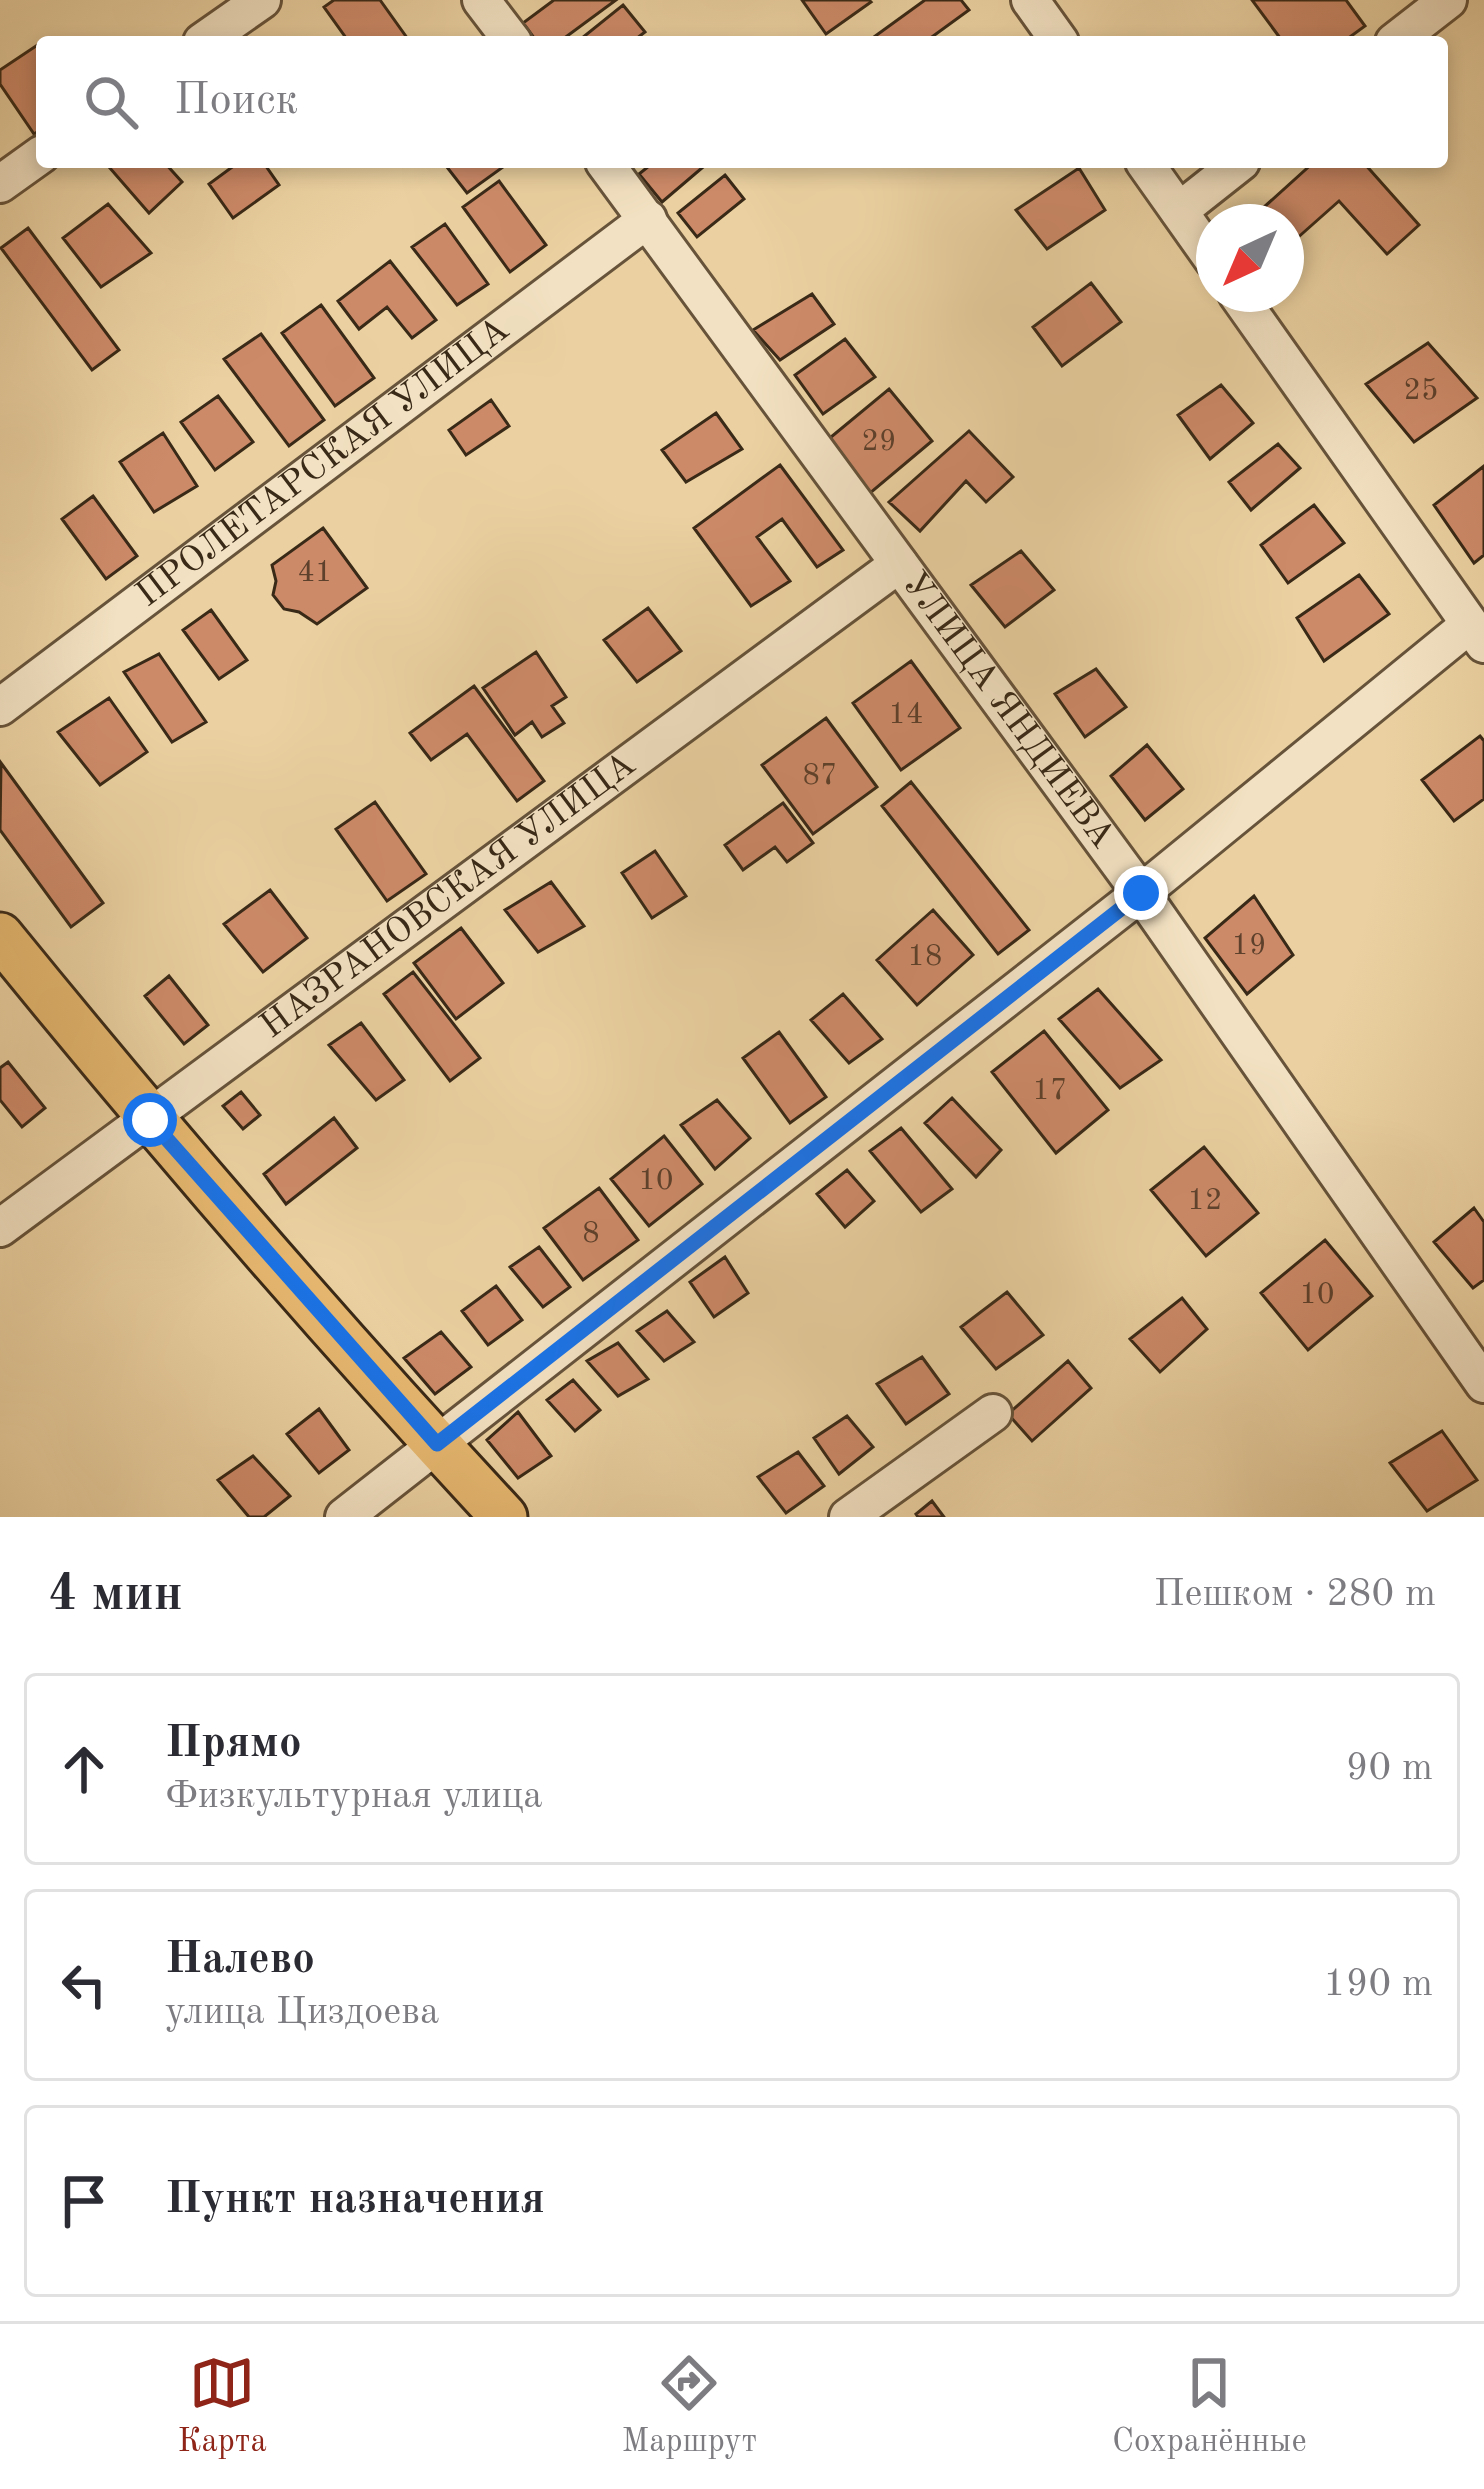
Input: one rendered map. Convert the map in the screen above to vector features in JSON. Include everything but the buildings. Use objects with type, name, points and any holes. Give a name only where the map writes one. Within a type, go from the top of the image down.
[{"type":"main road","points":[[0,936],[150,1120],[504,1517]]},
{"type":"street","points":[[211,36],[262,0]]},
{"type":"street","points":[[481,0],[508,36]]},
{"type":"street","points":[[1030,0],[1056,36]]},
{"type":"street","points":[[1402,36],[1448,0]]},
{"type":"street","points":[[0,184],[36,158]]},
{"type":"street","name":"УЛИЦА ЯНДИЕВА","points":[[609,168],[1141,893],[1484,1384]]},
{"type":"street","points":[[1148,168],[1196,235]]},
{"type":"street","points":[[1179,211],[1233,168]]},
{"type":"street","name":"ПРОЛЕТАРСКАЯ УЛИЦА","points":[[0,707],[648,219]]},
{"type":"street","points":[[344,1517],[1477,635],[1250,312]]},
{"type":"street","name":"НАЗРАНОВСКАЯ УЛИЦА","points":[[0,1228],[899,564]]},
{"type":"street","points":[[848,1517],[993,1413]]},
{"type":"route","points":[[150,1120],[437,1444],[1141,893]]}]
